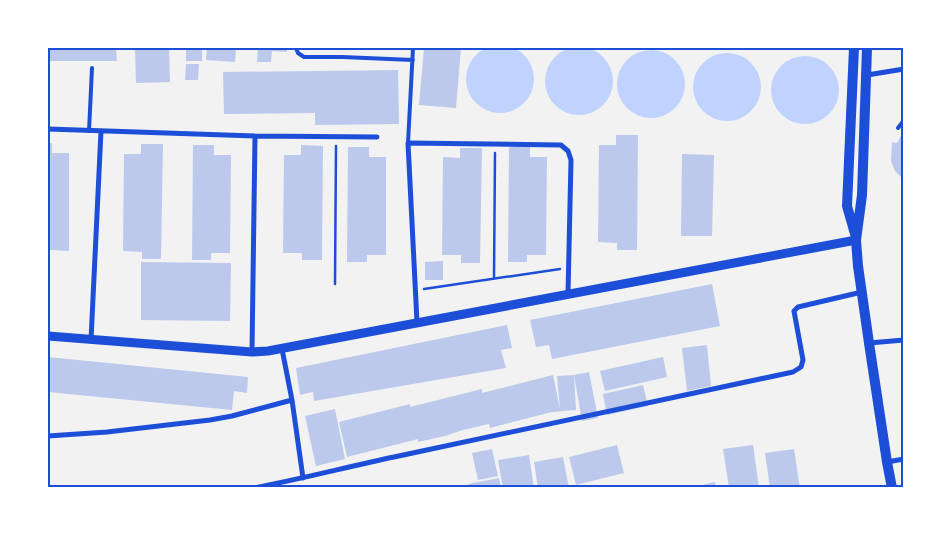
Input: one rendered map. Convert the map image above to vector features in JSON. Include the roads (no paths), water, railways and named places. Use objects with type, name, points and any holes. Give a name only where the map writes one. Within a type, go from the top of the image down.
[{"type":"main road","points":[[854,48],[847,206],[856,240],[869,343],[892,488]]},
{"type":"main road","points":[[856,240],[862,195],[867,48]]},
{"type":"main road","points":[[854,75],[866,76]]},
{"type":"street","points":[[866,76],[904,70]]},
{"type":"street","points":[[48,129],[255,136],[378,137]]},
{"type":"street","points":[[91,340],[101,131]]},
{"type":"street","points":[[252,352],[255,136]]},
{"type":"street","points":[[417,322],[408,143],[561,145],[568,151],[571,160],[568,294]]},
{"type":"street","points":[[48,336],[252,352],[268,351],[856,240]]},
{"type":"street","points":[[254,488],[793,372],[801,367],[803,360],[794,311],[798,307],[862,292]]},
{"type":"street","points":[[869,343],[904,340]]},
{"type":"street","points":[[282,349],[292,400],[303,478]]},
{"type":"street","points":[[48,436],[107,432],[210,420],[292,400]]},
{"type":"street","points":[[887,462],[904,459]]},
{"type":"lane","points":[[296,48],[298,53],[304,57],[342,56],[413,60]]},
{"type":"lane","points":[[408,143],[413,48]]},
{"type":"lane","points":[[89,130],[92,68]]},
{"type":"lane","points":[[898,128],[904,120]]},
{"type":"water","points":[[500,45],[513,48],[524,55],[531,66],[534,79],[531,92],[524,103],[513,110],[500,113],[487,110],[476,103],[469,92],[466,79],[469,66],[476,55],[487,48]]},
{"type":"water","points":[[586,47],[598,53],[607,62],[613,74],[611,94],[603,105],[586,115],[572,115],[555,105],[547,94],[545,74],[555,57],[566,49]]},
{"type":"water","points":[[644,50],[658,50],[670,55],[680,65],[685,77],[685,91],[680,103],[670,113],[658,118],[644,118],[632,113],[622,103],[617,91],[617,77],[622,65],[632,55]]},
{"type":"water","points":[[720,53],[734,53],[746,58],[756,68],[761,80],[761,94],[756,106],[746,116],[734,121],[720,121],[708,116],[698,106],[693,94],[693,80],[698,68],[708,58]]},
{"type":"water","points":[[812,56],[824,62],[833,71],[839,83],[837,103],[829,114],[812,124],[798,124],[781,114],[773,103],[771,83],[781,66],[792,58]]}]
